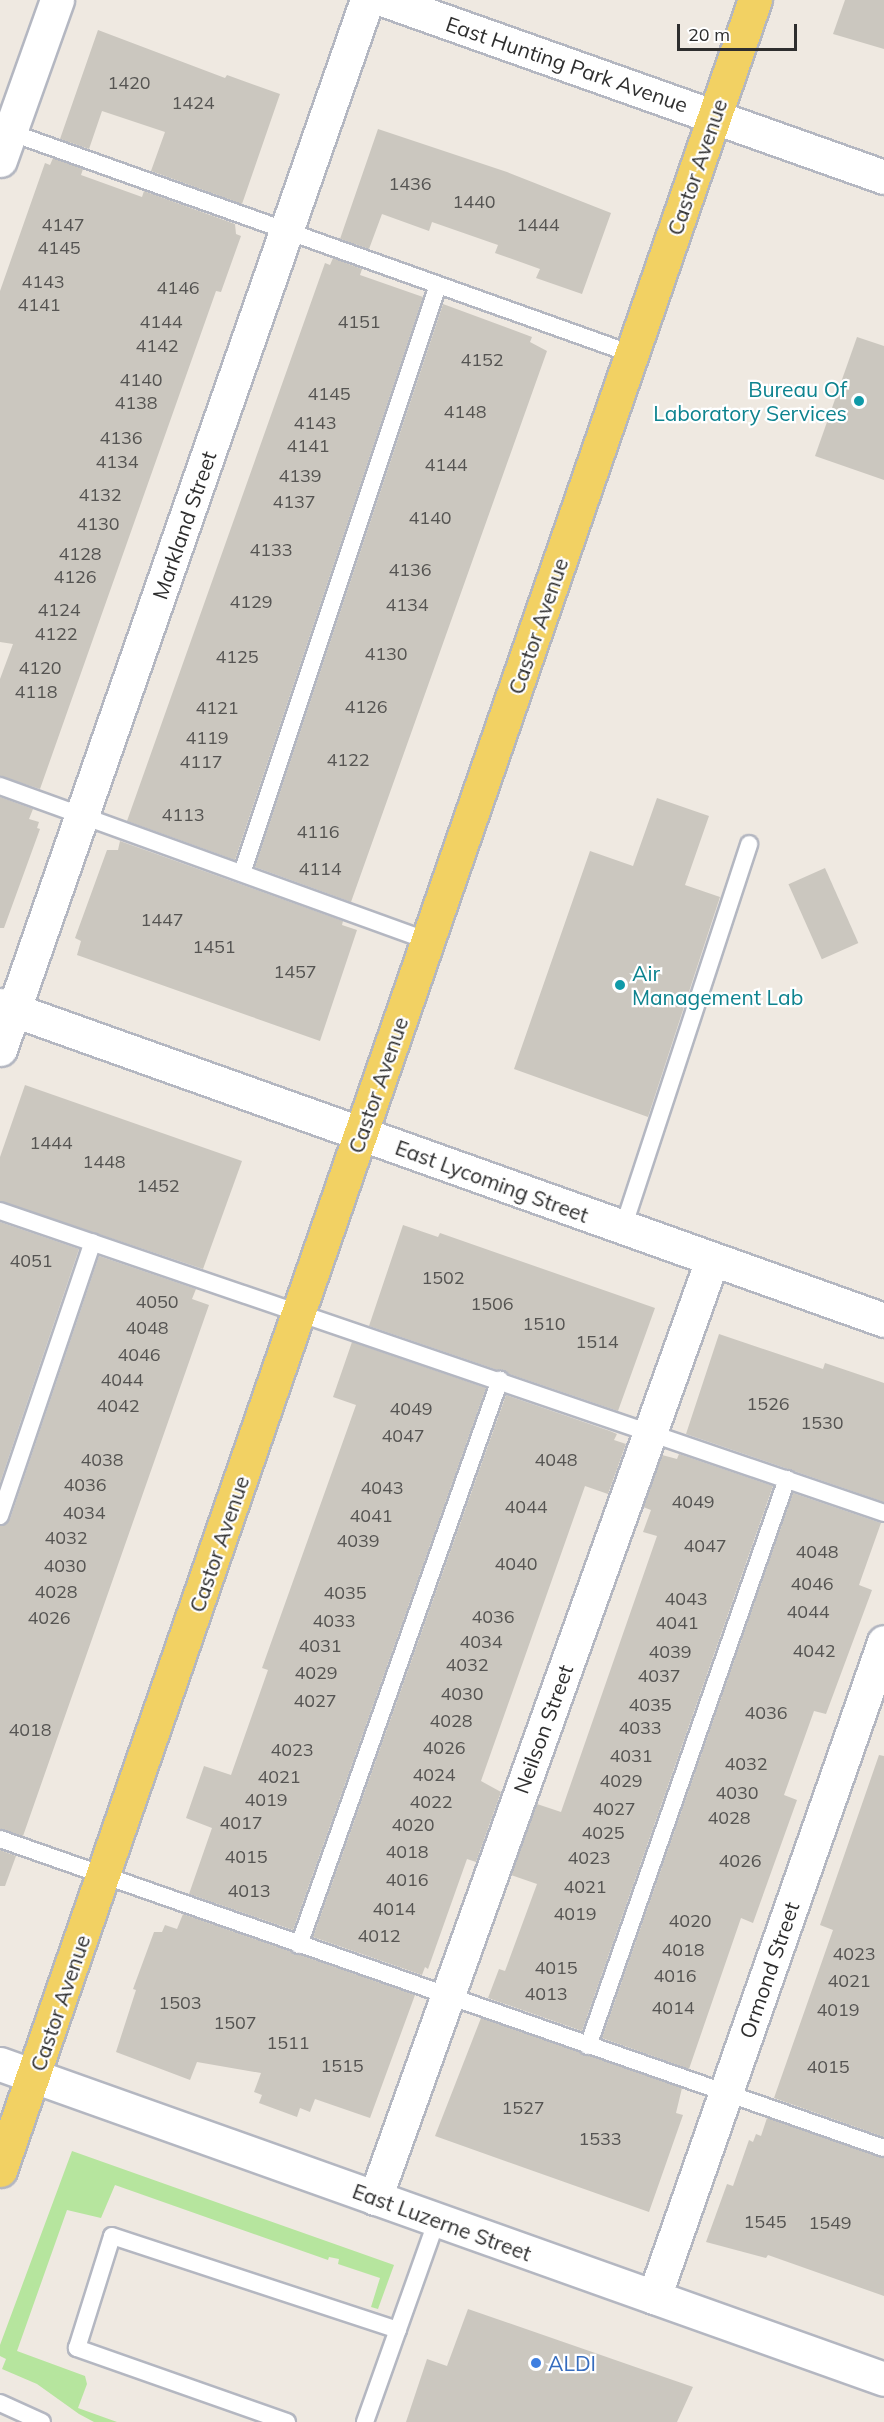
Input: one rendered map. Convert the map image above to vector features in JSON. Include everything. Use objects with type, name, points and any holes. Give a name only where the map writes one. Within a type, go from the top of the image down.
[{"type":"main road","name":"Castor Avenue","points":[[0,2170],[105,1876],[755,0]]},
{"type":"street","points":[[3,140],[57,0]]},
{"type":"street","name":"Markland Street","points":[[0,1049],[7,1007],[82,816],[367,0]]},
{"type":"street","name":"East Hunting Park Avenue","points":[[385,0],[884,177]]},
{"type":"street","name":"East Lycoming Street","points":[[7,1007],[884,1320]]},
{"type":"street","name":"Neilson Street","points":[[375,2198],[712,1260]]},
{"type":"street","name":"Ormond Street","points":[[654,2297],[884,1642]]},
{"type":"street","name":"East Luzerne Street","points":[[0,2064],[884,2379]]},
{"type":"lane","points":[[3,140],[287,231],[632,354]]},
{"type":"lane","points":[[242,873],[438,285]]},
{"type":"lane","points":[[0,786],[428,941]]},
{"type":"lane","points":[[623,1228],[749,844]]},
{"type":"lane","points":[[0,1211],[650,1431],[884,1513]]},
{"type":"lane","points":[[0,1516],[93,1242]]},
{"type":"lane","points":[[299,1945],[500,1380]]},
{"type":"lane","points":[[588,2046],[787,1479]]},
{"type":"lane","points":[[0,1839],[446,1998],[884,2147]]},
{"type":"lane","points":[[365,2422],[437,2220]]},
{"type":"lane","points":[[287,2422],[77,2348],[112,2236],[398,2330]]},
{"type":"lane","points":[[0,2403],[42,2422]]},
{"type":"green space","points":[[72,2151],[394,2265],[378,2309],[371,2307],[380,2278],[338,2264],[339,2259],[329,2257],[328,2260],[115,2185],[101,2218],[67,2210],[17,2351],[85,2376],[87,2384],[78,2408],[117,2422],[94,2422],[37,2384],[2,2369],[6,2359],[0,2356],[0,2345]]},
{"type":"building","points":[[845,0],[884,0],[884,49],[833,34]]},
{"type":"building","points":[[98,30],[225,78],[227,75],[280,94],[242,204],[151,171],[165,132],[102,111],[89,149],[60,139]]},
{"type":"building","points":[[378,129],[507,172],[611,213],[582,294],[536,278],[540,269],[495,253],[498,245],[432,222],[429,231],[382,214],[369,249],[340,239]]},
{"type":"building","points":[[53,158],[83,169],[81,175],[142,197],[144,191],[235,224],[236,234],[241,236],[221,292],[216,291],[40,789],[0,776],[0,679],[13,644],[0,642],[0,291],[45,163],[50,165]]},
{"type":"building","points":[[333,258],[362,269],[360,275],[423,297],[235,860],[127,821],[325,263],[330,265]]},
{"type":"building","points":[[443,304],[532,337],[530,342],[547,351],[351,902],[255,867]]},
{"type":"building","name":"Bureau Of Laboratory Services","points":[[857,337],[884,346],[884,480],[815,456]]},
{"type":"building","points":[[0,797],[33,809],[29,819],[39,822],[37,828],[40,829],[4,928],[0,928]]},
{"type":"building","name":"Air Management Lab","points":[[657,798],[709,816],[685,885],[720,897],[648,1117],[514,1069],[590,851],[633,866]]},
{"type":"building","points":[[120,841],[343,921],[342,925],[357,930],[320,1041],[77,955],[81,941],[75,938],[107,850],[118,850]]},
{"type":"building","points":[[825,868],[858,943],[822,959],[788,884]]},
{"type":"building","points":[[25,1085],[242,1161],[203,1269],[0,1201],[0,1157]]},
{"type":"building","points":[[0,1222],[79,1249],[0,1483]]},
{"type":"building","points":[[403,1225],[438,1237],[440,1233],[655,1308],[618,1411],[369,1326]]},
{"type":"building","points":[[99,1256],[196,1289],[192,1299],[209,1305],[23,1836],[0,1829],[0,1526],[10,1519]]},
{"type":"building","points":[[719,1334],[823,1369],[825,1363],[884,1383],[884,1502],[686,1434]]},
{"type":"building","points":[[352,1342],[486,1388],[293,1930],[189,1894],[212,1828],[186,1818],[204,1766],[231,1775],[268,1670],[262,1668],[356,1405],[333,1397]]},
{"type":"building","points":[[506,1395],[610,1431],[617,1434],[614,1440],[626,1444],[608,1494],[585,1486],[481,1781],[501,1792],[476,1862],[467,1859],[428,1969],[425,1967],[422,1975],[313,1937]]},
{"type":"building","points":[[679,1454],[773,1486],[582,2031],[488,1998],[499,1969],[505,1971],[537,1884],[511,1875],[537,1804],[561,1812],[657,1536],[643,1532],[651,1510],[643,1507],[662,1455],[677,1459]]},
{"type":"building","points":[[793,1493],[881,1523],[859,1585],[872,1590],[826,1714],[814,1711],[784,1795],[797,1800],[753,1923],[741,1918],[689,2069],[602,2038]]},
{"type":"building","points":[[879,1755],[884,1756],[884,2137],[774,2098],[833,1930],[820,1925]]},
{"type":"building","points":[[0,1850],[16,1856],[5,1886],[0,1886]]},
{"type":"building","points":[[183,1914],[415,1995],[370,2118],[315,2099],[310,2112],[300,2108],[297,2117],[259,2103],[262,2095],[254,2092],[261,2073],[197,2062],[190,2080],[116,2052],[136,1990],[133,1989],[154,1932],[162,1932],[165,1925],[177,1929]]},
{"type":"building","points":[[481,2018],[682,2088],[676,2113],[683,2115],[649,2212],[435,2136]]},
{"type":"building","points":[[767,2118],[884,2158],[884,2296],[768,2255],[766,2258],[706,2242],[727,2184],[733,2186],[749,2140],[753,2142],[756,2134],[761,2136]]},
{"type":"building","name":"ALDI","points":[[468,2309],[693,2387],[677,2422],[406,2422],[427,2359],[447,2366]]},
{"type":"place","name":"Bureau Of Laboratory Services","points":[[859,401]]},
{"type":"place","name":"Air Management Lab","points":[[620,985]]},
{"type":"place","name":"ALDI","points":[[536,2363]]}]
